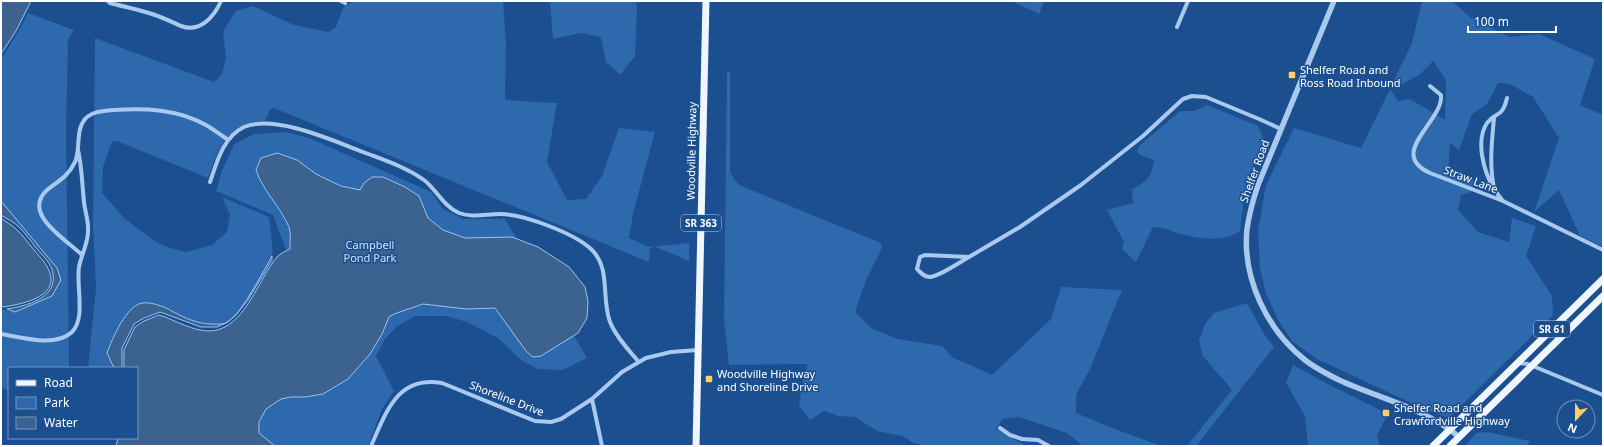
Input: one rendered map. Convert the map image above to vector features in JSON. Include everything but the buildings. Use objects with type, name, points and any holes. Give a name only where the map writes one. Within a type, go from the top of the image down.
[{"type":"main road","name":"Woodville Highway","points":[[696,446],[706,1]]},
{"type":"main road","name":"SR 61","points":[[1433,446],[1603,280]]},
{"type":"main road","name":"SR 61","points":[[1450,446],[1603,296]]},
{"type":"street","points":[[108,1],[110,3],[155,15],[190,28],[201,26],[208,20],[215,12],[221,1]]},
{"type":"street","points":[[1177,27],[1188,1]]},
{"type":"street","name":"Shelfer Road","points":[[1334,1],[1258,185],[1247,230],[1247,247],[1250,272],[1257,293],[1267,315],[1276,329],[1293,350],[1313,366],[1340,380],[1441,423],[1459,437]]},
{"type":"street","name":"Straw Lane","points":[[1430,86],[1441,95],[1441,104],[1414,148],[1414,159],[1423,170],[1503,202],[1603,250]]},
{"type":"street","points":[[969,256],[925,255],[920,257],[917,269],[922,275],[929,277],[935,276],[1020,227],[1081,185],[1143,136],[1183,99],[1192,96],[1206,97],[1259,118],[1281,129]]},
{"type":"street","points":[[1503,202],[1486,172],[1481,147],[1486,125],[1504,110],[1507,98]]},
{"type":"street","points":[[82,255],[51,229],[43,218],[39,207],[42,196],[48,189],[64,179],[76,161],[81,126],[86,118],[98,112],[121,110],[149,109],[173,112],[206,125],[228,140]]},
{"type":"street","points":[[1494,118],[1491,138],[1494,188]]},
{"type":"street","points":[[210,182],[218,158],[228,140],[238,131],[251,125],[268,124],[299,129],[390,162],[413,173],[432,187],[456,212],[473,216],[501,214],[525,217],[569,235],[581,241],[592,250],[600,260],[604,273],[607,310],[610,322],[619,337],[638,361]]},
{"type":"street","points":[[1,334],[50,342],[61,339],[71,333],[77,325],[79,318],[78,276],[88,233],[82,187],[82,166],[78,148]]},
{"type":"street","name":"Shoreline Drive","points":[[371,446],[394,400],[404,390],[418,383],[432,381],[442,383],[535,421],[546,423],[561,419],[592,400],[622,372],[638,361],[656,355],[698,350]]},
{"type":"street","points":[[1518,363],[1533,366],[1603,395]]},
{"type":"street","points":[[592,400],[602,446]]},
{"type":"street","points":[[1000,428],[1010,435],[1022,439],[1038,440],[1049,446]]},
{"type":"green space","points":[[354,1],[503,1],[506,44],[505,100],[557,103],[547,162],[567,200],[586,199],[602,176],[619,128],[655,132],[633,214],[629,238],[652,247],[650,249],[649,262],[274,108],[270,110],[265,121],[252,122],[242,126],[233,131],[226,138],[216,156],[208,178],[117,141],[112,141],[103,167],[102,193],[125,219],[156,242],[170,248],[186,252],[212,245],[227,232],[230,215],[222,197],[269,217],[272,237],[272,257],[259,281],[238,311],[227,322],[218,325],[203,324],[192,321],[159,306],[143,303],[113,365],[114,367],[88,367],[96,288],[93,225],[95,38],[214,82],[222,74],[226,58],[223,31],[236,11],[253,6],[294,25],[329,32],[336,27],[344,6]]},
{"type":"green space","points":[[550,1],[636,1],[635,56],[620,75],[606,62],[601,37],[581,33],[553,39]]},
{"type":"green space","points":[[1011,1],[1044,1],[1039,14]]},
{"type":"green space","points":[[1422,1],[1452,1],[1471,18],[1510,37],[1539,34],[1595,59],[1580,105],[1603,115],[1603,247],[1580,236],[1559,190],[1534,212],[1559,138],[1533,97],[1510,84],[1498,83],[1487,104],[1472,114],[1459,150],[1450,143],[1448,174],[1476,181],[1472,192],[1461,195],[1458,210],[1478,232],[1509,242],[1512,218],[1536,226],[1526,256],[1552,296],[1553,315],[1449,418],[1424,409],[1317,359],[1292,341],[1278,320],[1266,293],[1260,268],[1258,230],[1266,185],[1294,128],[1361,148],[1390,89],[1398,101],[1410,99],[1445,120],[1446,80],[1433,61],[1419,75],[1396,87],[1393,82],[1412,43]]},
{"type":"green space","points":[[28,13],[74,30],[68,40],[66,132],[69,367],[8,367],[8,391],[1,388],[1,309],[15,312],[52,296],[57,268],[1,201],[1,57],[4,55]]},
{"type":"green space","points":[[727,72],[730,72],[730,173],[739,185],[881,243],[882,248],[866,280],[855,312],[871,328],[898,339],[942,346],[952,357],[992,375],[1051,319],[1061,287],[1122,290],[1091,367],[1076,395],[1076,413],[1161,446],[1083,446],[1067,433],[1019,417],[1003,419],[996,429],[1018,442],[1029,446],[925,446],[914,443],[902,436],[877,431],[855,417],[839,416],[824,411],[810,420],[799,406],[802,383],[808,364],[729,365],[724,320]]},
{"type":"green space","points":[[1207,105],[1258,126],[1264,140],[1250,173],[1244,198],[1240,231],[1227,237],[1213,239],[1181,234],[1153,227],[1136,262],[1122,249],[1124,242],[1107,210],[1133,203],[1132,189],[1145,181],[1152,170],[1154,160],[1140,155],[1137,151],[1139,146],[1180,111],[1195,111]]},
{"type":"green space","name":"Campbell Pond Park","points":[[285,132],[309,138],[431,192],[443,209],[463,219],[505,219],[587,358],[563,370],[538,369],[521,360],[498,338],[467,322],[446,316],[415,316],[397,326],[385,339],[376,356],[394,391],[382,409],[368,446],[186,446],[242,338],[294,271],[273,215],[216,191],[222,171],[234,144],[254,134]]},
{"type":"green space","points":[[689,243],[689,261],[654,246]]},
{"type":"green space","points":[[1247,303],[1264,334],[1274,347],[1196,446],[1187,446],[1232,390],[1202,355],[1199,340],[1205,324],[1214,313]]},
{"type":"green space","points":[[1293,365],[1388,414],[1377,435],[1380,446],[1308,446],[1305,416],[1286,383]]},
{"type":"green space","points":[[1487,432],[1530,441],[1527,446],[1465,446],[1476,433]]},
{"type":"water","points":[[1,1],[31,1],[16,31],[1,54]]},
{"type":"water","name":"Campbell Pond Park","points":[[277,153],[297,160],[316,174],[341,186],[360,190],[364,183],[372,177],[383,177],[405,187],[419,196],[428,218],[443,230],[465,238],[512,237],[538,247],[569,267],[585,287],[588,301],[587,318],[578,333],[541,356],[533,357],[526,351],[495,308],[466,309],[423,304],[389,317],[382,334],[370,354],[348,379],[323,394],[281,399],[266,409],[259,422],[259,433],[275,446],[116,446],[118,439],[138,439],[138,367],[124,367],[124,350],[135,327],[144,321],[159,315],[200,330],[215,330],[227,326],[246,306],[277,257],[290,249],[289,227],[263,185],[256,170],[261,158]]},
{"type":"water","points":[[1,201],[57,268],[61,280],[52,296],[15,312],[7,309],[22,306],[38,300],[50,290],[53,283],[53,274],[49,263],[19,227],[1,215]]},
{"type":"water","points":[[1,218],[19,231],[43,261],[50,273],[51,282],[43,294],[36,298],[28,302],[4,307],[1,306]]},
{"type":"water","points":[[272,256],[272,260],[248,300],[240,310]]},
{"type":"water","points":[[143,303],[151,303],[164,307],[197,322],[219,324],[226,323],[217,327],[201,327],[160,312],[144,318],[134,324],[122,348],[122,367],[114,367],[107,353],[116,331],[131,309]]},
{"type":"place","name":"Shelfer Road and Ross Road Inbound","points":[[1292,75]]},
{"type":"place","name":"Woodville Highway and Shoreline Drive","points":[[709,379]]},
{"type":"place","name":"Shelfer Road and Crawfordville Highway","points":[[1386,413]]}]
